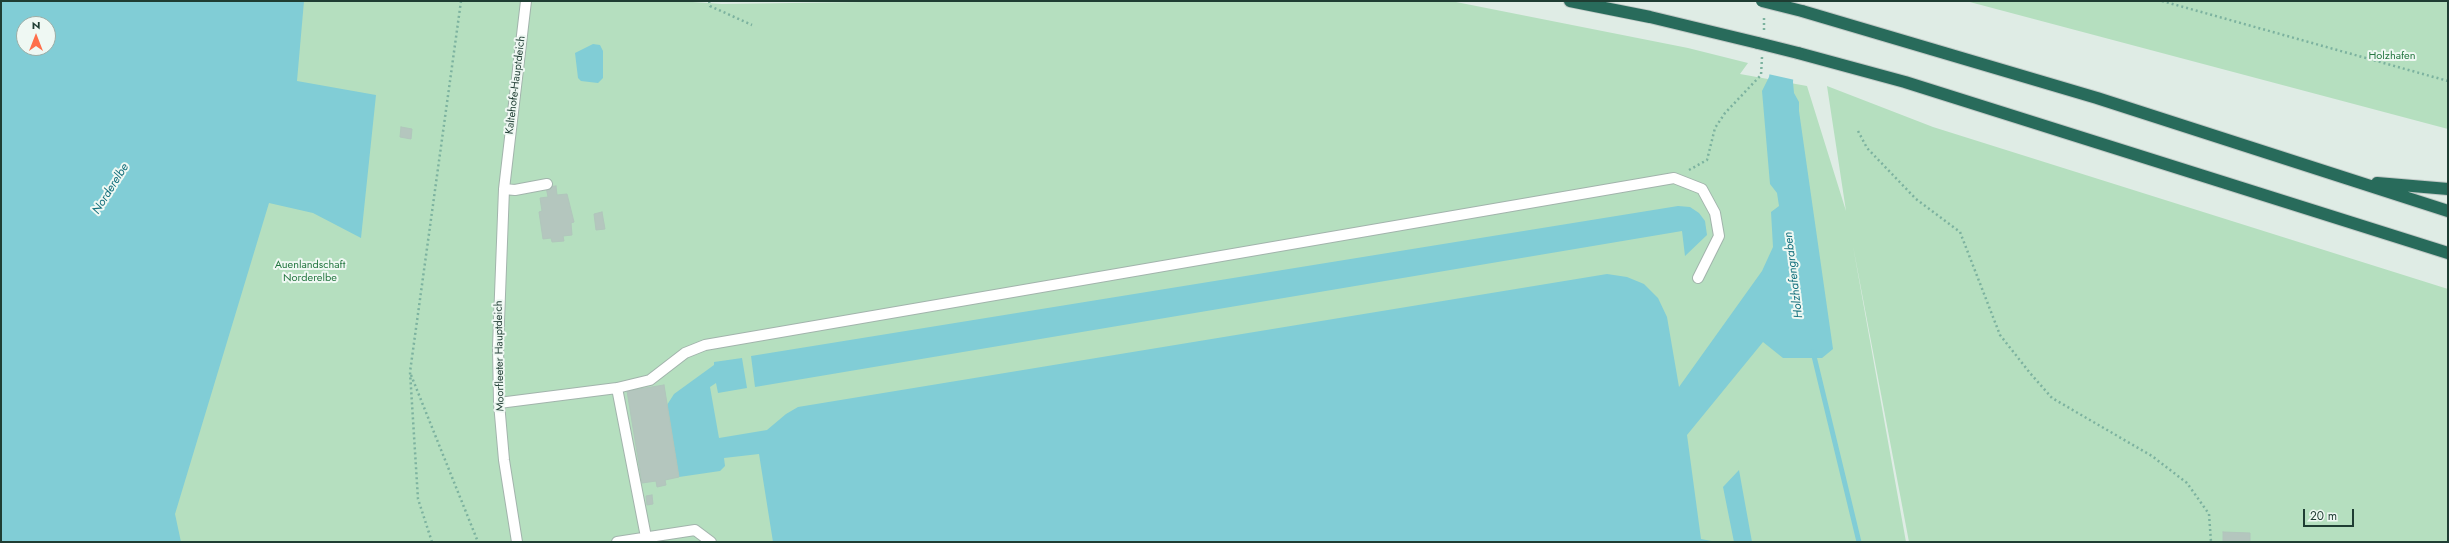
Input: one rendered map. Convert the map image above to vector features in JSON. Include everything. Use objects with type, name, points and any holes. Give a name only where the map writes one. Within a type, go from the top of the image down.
[{"type":"highway","points":[[1570,1],[1650,17],[1758,43],[1905,82],[2448,252]]},
{"type":"highway","points":[[1762,1],[1802,11],[2097,98],[2354,182],[2448,211]]},
{"type":"highway","points":[[2354,182],[2448,189]]},
{"type":"lane","name":"Kaltehofe-Hauptdeich","points":[[506,170],[526,1]]},
{"type":"lane","name":"Moorfleeter Hauptdeich","points":[[506,170],[498,308],[499,403],[504,460],[517,542]]},
{"type":"lane","points":[[499,403],[618,388],[650,380],[685,353],[705,345],[1674,178],[1702,189],[1715,213],[1719,236],[1698,278]]},
{"type":"lane","points":[[504,189],[515,190],[547,184]]},
{"type":"lane","points":[[618,388],[646,537]]},
{"type":"lane","points":[[617,542],[695,530],[711,542]]},
{"type":"path","points":[[432,542],[418,499],[410,372],[461,1]]},
{"type":"path","points":[[709,1],[710,6],[752,24]]},
{"type":"path","points":[[2162,1],[2448,81]]},
{"type":"path","points":[[1674,178],[1707,160],[1715,128],[1725,113],[1761,75],[1761,72]]},
{"type":"path","points":[[1858,130],[1867,148],[1916,199],[1960,232],[2000,335],[2052,398],[2152,456],[2187,483],[2209,514],[2211,542]]},
{"type":"path","points":[[410,372],[478,542]]},
{"type":"green space","name":"Auenlandschaft Norderelbe","points":[[1,1],[678,1],[722,4],[933,1],[1451,1],[1688,48],[1748,63],[1740,74],[1807,86],[1846,211],[1827,86],[1933,127],[2448,289],[2448,542],[1909,542],[1853,246],[1906,542],[1,542]]},
{"type":"green space","name":"Holzhafen","points":[[1966,1],[2448,1],[2448,129]]},
{"type":"water","name":"Norderelbe","points":[[1,1],[304,1],[297,81],[376,95],[361,238],[313,213],[269,203],[175,514],[181,542],[1,542]]},
{"type":"water","points":[[1800,1],[1793,82],[1794,93],[1799,102],[1799,111],[1833,349],[1822,358],[1783,358],[1763,342],[1687,435],[1701,539],[1717,542],[773,542],[759,454],[724,458],[725,466],[720,471],[679,477],[667,405],[674,394],[714,365],[714,362],[742,358],[747,388],[718,393],[716,383],[710,387],[719,438],[767,430],[786,414],[798,407],[1607,274],[1627,277],[1644,284],[1658,298],[1667,317],[1679,387],[1762,271],[1773,247],[1771,212],[1779,206],[1777,193],[1770,184],[1762,91],[1769,77],[1775,39]]},
{"type":"water","points":[[593,44],[600,45],[603,51],[603,78],[598,83],[581,81],[578,78],[575,53]]},
{"type":"water","points":[[1678,206],[1690,207],[1699,213],[1705,221],[1707,235],[1685,256],[1682,231],[755,387],[751,356]]},
{"type":"water","points":[[1739,470],[1752,542],[1734,542],[1723,487]]},
{"type":"pier","points":[[1777,1],[1802,1],[1795,80],[1768,74]]},
{"type":"building","points":[[401,127],[412,129],[411,139],[400,137]]},
{"type":"building","points":[[556,186],[557,195],[567,194],[574,222],[571,223],[572,235],[563,236],[564,241],[552,242],[551,238],[543,239],[539,212],[542,211],[540,198],[548,197],[546,187]]},
{"type":"building","points":[[602,212],[605,229],[596,230],[594,214]]},
{"type":"building","points":[[664,385],[679,477],[665,480],[666,485],[657,487],[656,481],[642,483],[627,391]]},
{"type":"building","points":[[652,495],[653,504],[647,505],[646,496]]},
{"type":"building","points":[[2223,532],[2250,533],[2250,542],[2223,542]]},
{"type":"waterway","name":"Holzhafengraben","points":[[1813,352],[1859,542]]}]
